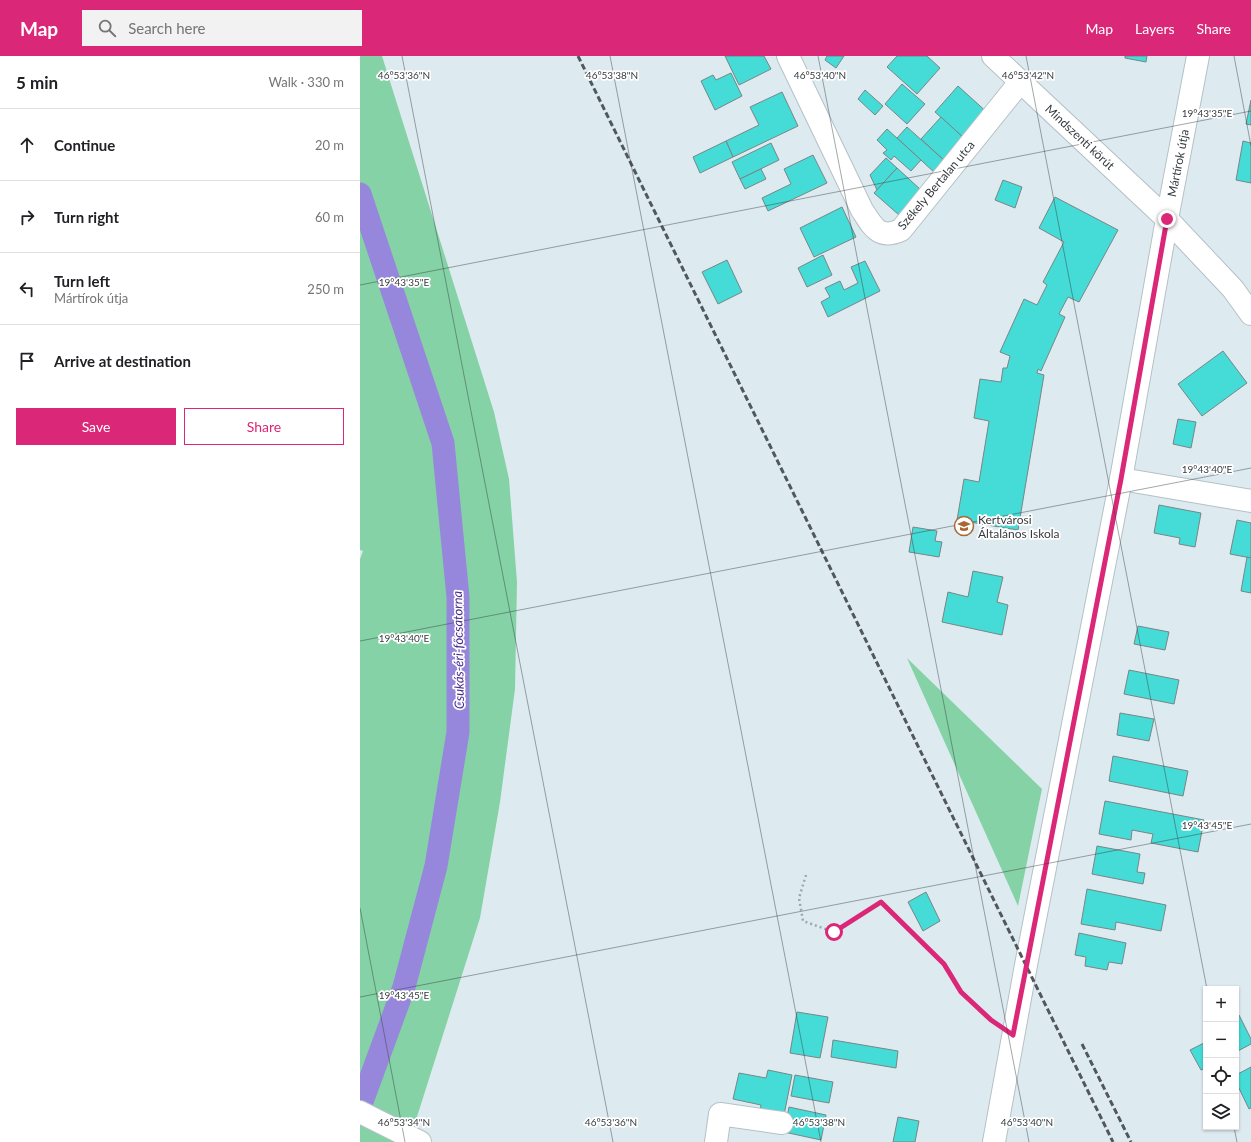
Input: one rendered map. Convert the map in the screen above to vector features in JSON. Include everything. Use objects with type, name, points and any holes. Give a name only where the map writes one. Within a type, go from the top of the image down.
[{"type":"street","name":"Székely Bertalan utca","points":[[788,56],[862,210],[873,226],[885,234],[892,234],[901,230],[1021,81]]},
{"type":"street","name":"Mindszenti körút","points":[[993,56],[1167,219],[1233,289],[1251,314]]},
{"type":"street","name":"Mártírok útja","points":[[994,1142],[1013,1035],[1121,479],[1167,219],[1198,56]]},
{"type":"street","points":[[1121,479],[1251,501]]},
{"type":"street","points":[[716,1142],[720,1114],[782,1123]]},
{"type":"street","points":[[369,1116],[420,1142]]},
{"type":"path","points":[[806,875],[798,898],[803,921],[834,932],[881,902],[944,964],[961,992],[991,1020],[1013,1035]]},
{"type":"green space","points":[[360,56],[382,56],[494,412],[509,479],[517,582],[515,689],[500,802],[480,918],[409,1142],[360,1142],[360,559],[363,551],[360,550]]},
{"type":"green space","points":[[907,658],[1042,789],[1018,906]]},
{"type":"building","points":[[725,56],[764,56],[771,69],[739,85]]},
{"type":"building","points":[[827,56],[844,56],[836,68],[825,60]]},
{"type":"building","points":[[897,56],[927,56],[940,68],[917,94],[887,67]]},
{"type":"building","points":[[1125,56],[1147,56],[1146,62],[1125,58]]},
{"type":"building","points":[[731,73],[742,96],[715,110],[701,81],[713,75],[716,80]]},
{"type":"building","points":[[902,84],[925,104],[907,124],[885,104]]},
{"type":"building","points":[[958,86],[990,115],[967,141],[935,112]]},
{"type":"building","points":[[865,90],[883,106],[875,115],[858,99]]},
{"type":"building","points":[[782,92],[798,126],[733,157],[726,141],[759,125],[750,107]]},
{"type":"building","points":[[1251,100],[1251,125],[1246,124]]},
{"type":"building","points":[[941,117],[967,141],[947,163],[921,139]]},
{"type":"building","points":[[907,127],[946,162],[935,173],[897,138]]},
{"type":"building","points":[[887,129],[921,160],[911,171],[894,156],[891,160],[883,153],[887,150],[877,140]]},
{"type":"building","points":[[726,141],[733,157],[700,173],[693,157]]},
{"type":"building","points":[[1243,141],[1251,143],[1251,183],[1236,180]]},
{"type":"building","points":[[771,143],[779,160],[740,179],[732,162]]},
{"type":"building","points":[[813,155],[827,183],[768,211],[762,198],[791,184],[784,169]]},
{"type":"building","points":[[886,158],[897,168],[877,190],[870,175]]},
{"type":"building","points":[[897,168],[921,190],[899,215],[874,193]]},
{"type":"building","points":[[761,169],[766,179],[745,189],[740,179]]},
{"type":"building","points":[[1003,180],[1022,187],[1015,208],[995,200]]},
{"type":"building","points":[[1055,197],[1118,230],[1079,302],[1068,297],[1059,314],[1065,317],[1041,371],[1038,369],[1037,373],[1044,375],[1018,530],[957,520],[964,479],[979,482],[989,421],[974,418],[980,379],[1001,382],[1003,368],[1007,368],[1010,356],[1000,352],[1024,299],[1037,305],[1047,285],[1043,282],[1064,242],[1039,228]]},
{"type":"building","points":[[842,207],[856,237],[814,257],[800,228]]},
{"type":"building","points":[[823,255],[832,275],[807,287],[798,268]]},
{"type":"building","points":[[727,260],[742,292],[718,304],[702,272]]},
{"type":"building","points":[[865,261],[880,291],[828,317],[821,302],[830,297],[825,288],[840,281],[844,290],[858,283],[851,267]]},
{"type":"building","points":[[1223,351],[1247,383],[1202,416],[1178,384]]},
{"type":"building","points":[[1178,419],[1196,422],[1191,448],[1173,444]]},
{"type":"building","points":[[1159,505],[1201,513],[1195,547],[1179,544],[1180,538],[1154,533]]},
{"type":"building","points":[[1237,520],[1251,523],[1251,558],[1230,554]]},
{"type":"building","points":[[913,527],[937,531],[935,541],[942,542],[939,557],[909,552]]},
{"type":"building","points":[[1247,557],[1251,558],[1251,593],[1241,591]]},
{"type":"building","points":[[973,571],[1003,577],[997,602],[1008,605],[1002,635],[942,622],[948,592],[968,597]]},
{"type":"building","points":[[1138,626],[1169,632],[1165,650],[1134,644]]},
{"type":"building","points":[[1129,670],[1179,680],[1174,704],[1124,694]]},
{"type":"building","points":[[1120,713],[1154,719],[1149,741],[1117,735]]},
{"type":"building","points":[[1113,756],[1188,771],[1183,796],[1109,781]]},
{"type":"building","points":[[1105,801],[1204,820],[1198,852],[1151,843],[1153,834],[1132,830],[1131,840],[1099,834]]},
{"type":"building","points":[[1097,846],[1140,854],[1137,872],[1145,873],[1143,884],[1092,874]]},
{"type":"building","points":[[1087,889],[1166,905],[1161,931],[1116,922],[1115,930],[1081,924]]},
{"type":"building","points":[[926,892],[940,921],[923,931],[908,902]]},
{"type":"building","points":[[1079,933],[1126,943],[1122,964],[1109,962],[1107,970],[1085,966],[1086,957],[1075,955]]},
{"type":"building","points":[[797,1012],[828,1017],[820,1058],[790,1053]]},
{"type":"building","points":[[1239,1015],[1251,1039],[1251,1044],[1239,1050]]},
{"type":"building","points":[[833,1040],[898,1051],[896,1068],[831,1057]]},
{"type":"building","points":[[1203,1044],[1203,1069],[1201,1070],[1190,1050]]},
{"type":"building","points":[[1251,1067],[1251,1108],[1249,1109],[1239,1088],[1239,1073]]},
{"type":"building","points":[[768,1070],[792,1075],[783,1120],[759,1115],[761,1105],[733,1099],[739,1073],[766,1078]]},
{"type":"building","points":[[795,1075],[833,1082],[829,1103],[791,1096]]},
{"type":"building","points":[[789,1107],[826,1115],[821,1140],[784,1132]]},
{"type":"building","points":[[898,1117],[919,1121],[915,1142],[893,1142]]},
{"type":"waterway","name":"Csukás-éri-főcsatorna","points":[[360,194],[443,443],[458,597],[458,732],[436,866],[404,987],[360,1107]]},
{"type":"railway","points":[[578,56],[1113,1142]]},
{"type":"railway","points":[[1082,1044],[1131,1142]]},
{"type":"place","name":"Kertvárosi Általános Iskola","points":[[964,526]]},
{"type":"route","points":[[834,932],[881,902],[944,964],[961,992],[991,1020],[1013,1035],[1121,479],[1167,219]]}]
